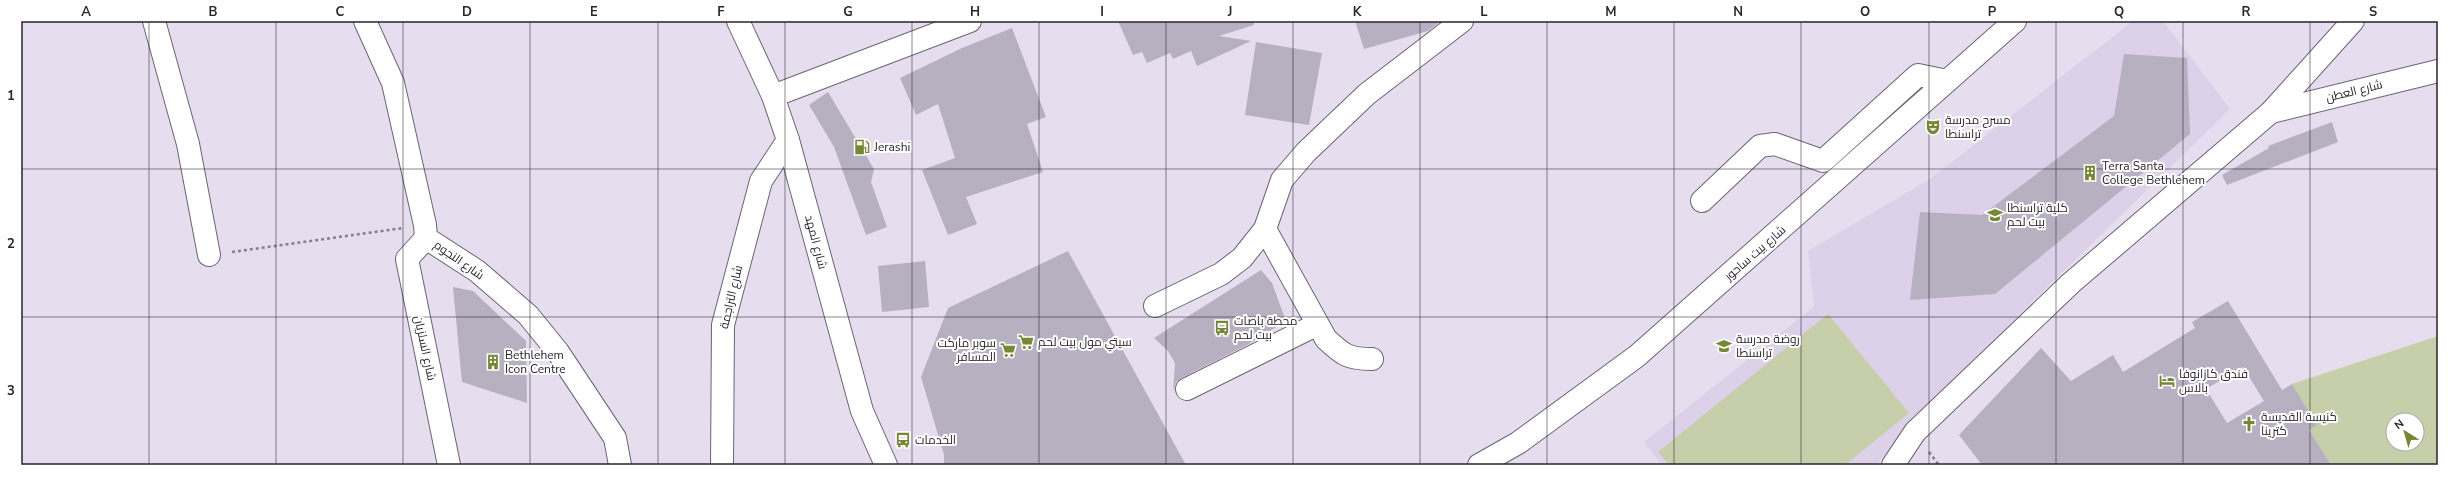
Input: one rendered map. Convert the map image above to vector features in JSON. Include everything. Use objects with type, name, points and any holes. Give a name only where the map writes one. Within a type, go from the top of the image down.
[{"type":"street","points":[[154,21],[188,144],[209,255]]},
{"type":"street","points":[[365,21],[394,83],[426,231]]},
{"type":"street","name":"شارع المهد","points":[[738,21],[774,96],[788,140],[862,411],[886,465]]},
{"type":"street","points":[[774,96],[970,21]]},
{"type":"street","points":[[1155,306],[1221,274],[1242,258],[1264,229],[1282,180],[1306,152],[1367,94],[1462,21]]},
{"type":"street","name":"شارع بيت ساحور","points":[[1479,465],[1518,443],[1638,356],[2015,21]]},
{"type":"street","points":[[1893,465],[1915,432],[2071,283],[2271,112],[2353,21]]},
{"type":"street","name":"شارع العطن","points":[[2271,112],[2438,71]]},
{"type":"street","points":[[1702,201],[1760,146],[1775,144],[1823,161],[1918,75],[1947,81]]},
{"type":"street","name":"شارع التراجمة","points":[[722,465],[723,325],[761,181],[788,140]]},
{"type":"street","points":[[1264,229],[1316,325],[1326,339],[1338,351],[1351,359],[1372,359]]},
{"type":"street","name":"شارع السلزيان","points":[[426,231],[407,259],[449,465]]},
{"type":"street","name":"شارع النجوم","points":[[426,231],[477,271],[528,315],[558,352],[615,438],[620,465]]},
{"type":"street","points":[[1187,389],[1316,325]]},
{"type":"path","points":[[209,255],[426,231]]},
{"type":"shaded area","name":"كلية تراسنطا بيت لحم","points":[[2133,21],[2163,21],[2230,109],[1911,420],[1877,465],[1662,465],[1644,442],[1814,307],[1808,251],[1930,179]]},
{"type":"green space","points":[[1828,314],[1909,413],[1845,465],[1669,465],[1658,452]]},
{"type":"green space","points":[[2438,336],[2438,465],[2331,465],[2309,430],[2316,425],[2292,384]]},
{"type":"building","points":[[1118,21],[1254,21],[1254,25],[1219,36],[1251,41],[1197,66],[1191,51],[1173,59],[1170,53],[1147,63],[1142,52],[1133,55]]},
{"type":"building","points":[[1355,21],[1441,21],[1428,31],[1364,49]]},
{"type":"building","points":[[1012,28],[1046,117],[1027,124],[1043,172],[966,197],[977,224],[948,235],[922,170],[955,158],[938,104],[916,115],[900,78],[962,48]]},
{"type":"building","points":[[1256,42],[1322,53],[1309,125],[1245,115]]},
{"type":"building","name":"Terra Santa College Bethlehem","points":[[2124,54],[2187,58],[2190,134],[1995,294],[1910,300],[1920,212],[1982,215],[2114,116]]},
{"type":"building","points":[[828,92],[874,169],[871,182],[887,227],[866,235],[834,147],[809,105]]},
{"type":"building","points":[[2332,122],[2338,142],[2227,185],[2222,175],[2269,148],[2268,146]]},
{"type":"building","name":"سيتي مول بيت لحم","points":[[1068,251],[1186,465],[944,465],[944,455],[921,377],[948,308]]},
{"type":"building","points":[[925,261],[929,307],[882,312],[878,266]]},
{"type":"building","name":"محطة باصات بيت لحم","points":[[1261,270],[1272,283],[1286,321],[1247,345],[1181,378],[1176,382],[1173,392],[1175,363],[1168,351],[1154,338]]},
{"type":"building","name":"Bethlehem Icon Centre","points":[[453,287],[473,291],[526,341],[527,403],[462,382]]},
{"type":"building","name":"فندق كازانوفا بالاس","points":[[2228,301],[2282,390],[2292,384],[2317,425],[2309,430],[2331,465],[1982,465],[1959,435],[2041,348],[2071,381],[2113,355],[2123,372],[2195,328],[2192,322]],"holes":[[[2243,367],[2264,401],[2227,423],[2206,389]]]},
{"type":"place","name":"مسرح مدرسة تراسنطا","points":[[1933,127]]},
{"type":"place","name":"Jerashi","points":[[862,147]]},
{"type":"place","name":"Terra Santa College Bethlehem","points":[[2090,173]]},
{"type":"place","name":"كلية تراسنطا بيت لحم","points":[[1995,215]]},
{"type":"place","name":"محطة باصات بيت لحم","points":[[1222,328]]},
{"type":"place","name":"سيتي مول بيت لحم","points":[[1026,342]]},
{"type":"place","name":"روضة مدرسة تراسنطا","points":[[1724,346]]},
{"type":"place","name":"سوبر ماركت المسافر","points":[[1008,350]]},
{"type":"place","name":"Bethlehem Icon Centre","points":[[493,362]]},
{"type":"place","name":"فندق كازانوفا بالاس","points":[[2167,381]]},
{"type":"place","name":"كنيسة القديسة كترينا","points":[[2249,424]]},
{"type":"place","name":"الخدمات","points":[[903,440]]}]
